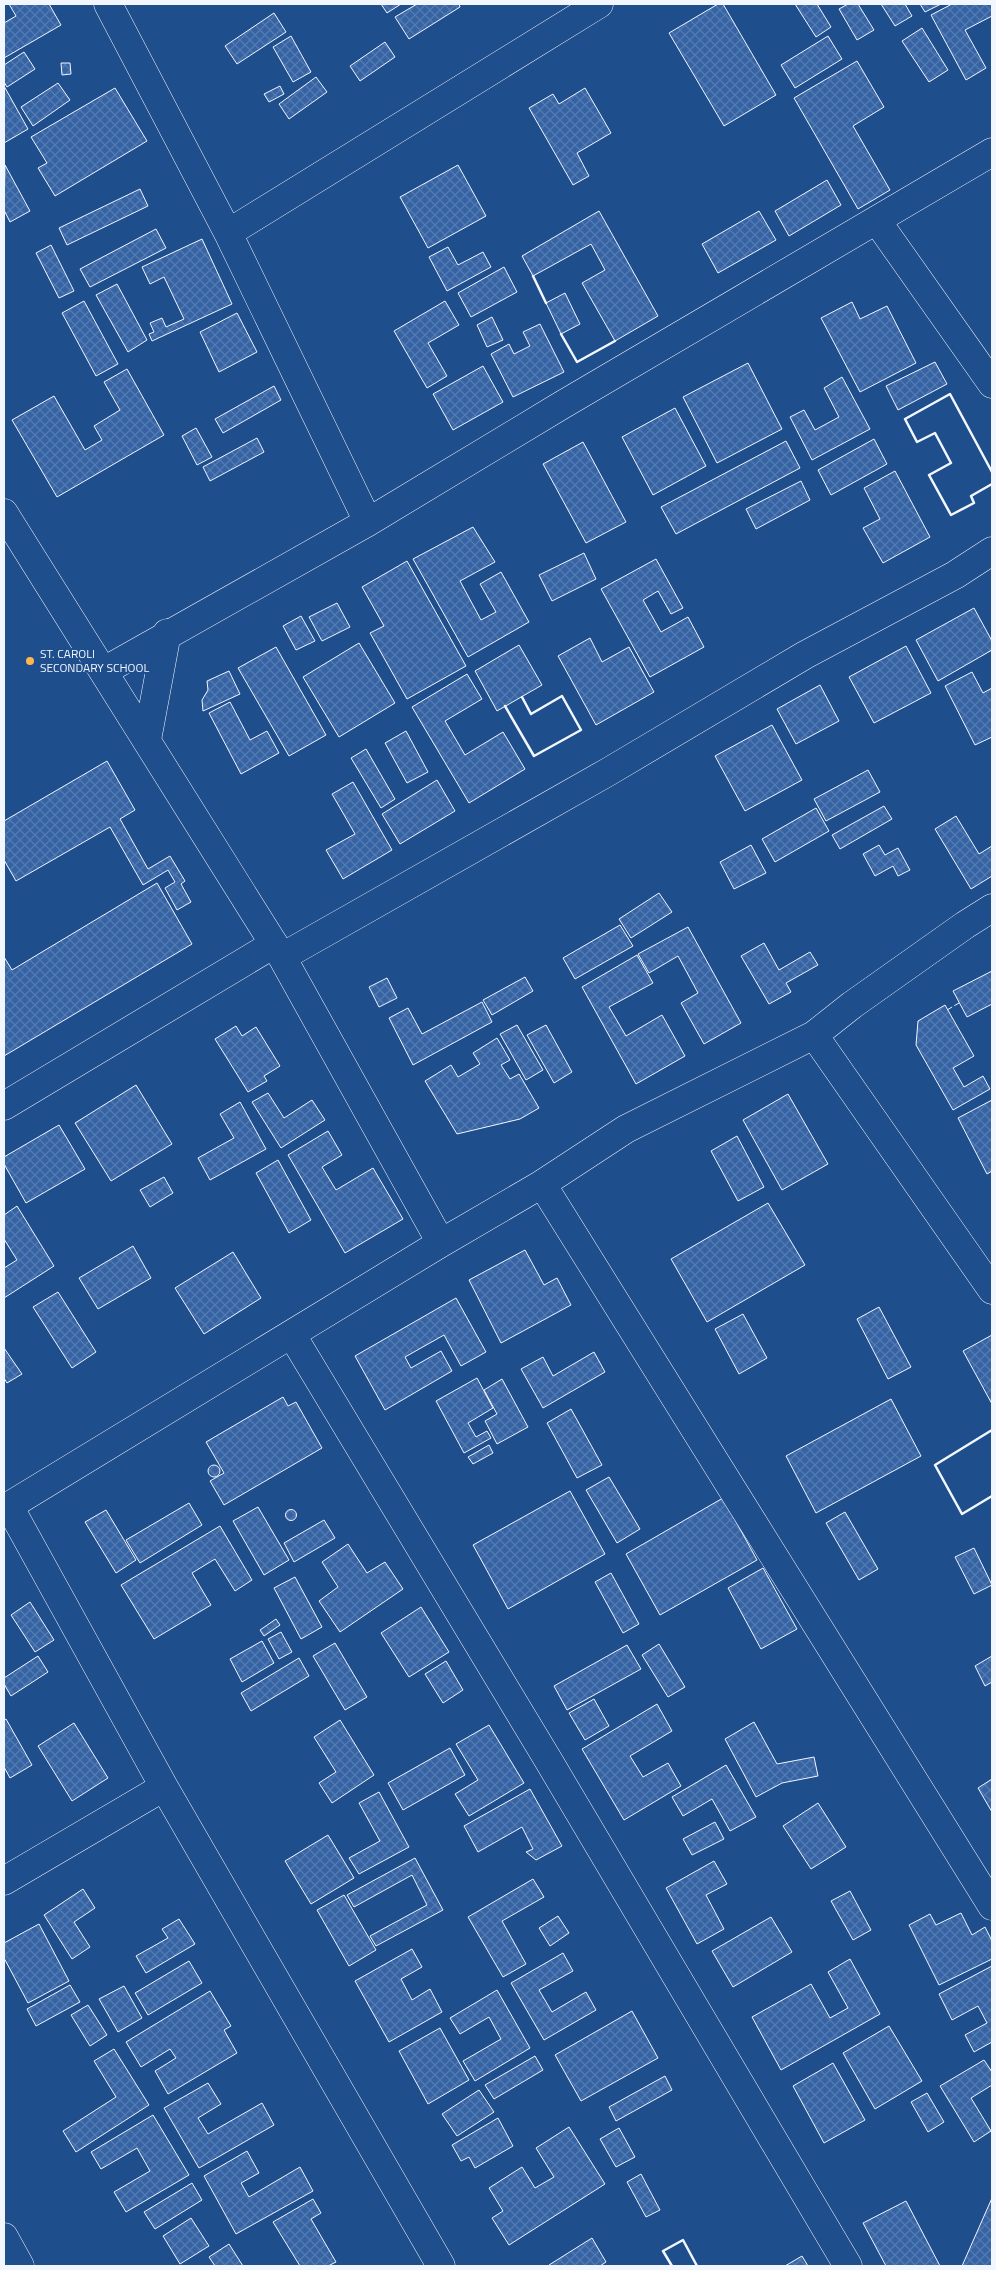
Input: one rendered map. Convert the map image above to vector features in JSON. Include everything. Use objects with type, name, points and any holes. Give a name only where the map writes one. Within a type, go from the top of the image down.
[{"type":"street","points":[[108,4],[228,233],[368,522]]},
{"type":"street","points":[[228,233],[599,4]]},
{"type":"street","points":[[104,671],[368,522],[562,405],[992,152]]},
{"type":"street","points":[[877,221],[992,384]]},
{"type":"street","points":[[4,513],[278,951],[441,1243]]},
{"type":"street","points":[[4,1106],[278,951],[608,772],[806,655],[955,575],[990,551]]},
{"type":"street","points":[[147,740],[167,634]]},
{"type":"street","points":[[441,2266],[164,1787],[6,1508],[441,1243],[542,1184],[626,1129],[814,1035],[860,999],[992,908]]},
{"type":"street","points":[[814,1035],[991,1283]]},
{"type":"street","points":[[542,1184],[992,1906]]},
{"type":"street","points":[[292,1335],[547,1758],[848,2266]]},
{"type":"street","points":[[4,1881],[164,1787]]},
{"type":"street","points":[[4,2237],[20,2266]]},
{"type":"building","points":[[9,4],[49,4],[61,25],[4,58],[4,23],[16,16]]},
{"type":"building","points":[[381,4],[401,4],[387,13]]},
{"type":"building","points":[[417,4],[459,4],[460,7],[409,39],[395,17]]},
{"type":"building","points":[[718,4],[723,4],[776,95],[724,126],[669,33]]},
{"type":"building","points":[[795,4],[817,4],[831,27],[816,37]]},
{"type":"building","points":[[848,4],[858,4],[874,30],[857,40],[839,9]]},
{"type":"building","points":[[881,4],[905,4],[912,16],[895,26]]},
{"type":"building","points":[[920,4],[941,4],[925,12]]},
{"type":"building","points":[[952,4],[992,4],[992,16],[965,30],[986,68],[966,80],[931,15]]},
{"type":"building","points":[[274,13],[286,32],[237,64],[225,46]]},
{"type":"building","points":[[922,28],[948,70],[929,82],[902,41]]},
{"type":"building","points":[[291,36],[311,72],[293,82],[273,47]]},
{"type":"building","points":[[828,36],[842,59],[795,88],[781,65]]},
{"type":"building","points":[[385,42],[395,57],[360,81],[350,66]]},
{"type":"building","points":[[24,52],[35,69],[7,87],[4,82],[4,65]]},
{"type":"building","points":[[857,61],[884,107],[853,126],[890,190],[858,209],[794,98]]},
{"type":"building","points":[[61,63],[70,63],[71,74],[62,75]]},
{"type":"building","points":[[316,77],[327,92],[289,119],[279,104]]},
{"type":"building","points":[[58,83],[70,100],[33,126],[21,107]]},
{"type":"building","points":[[4,86],[28,129],[4,143]]},
{"type":"building","points":[[280,86],[284,94],[269,102],[264,94]]},
{"type":"building","points":[[115,88],[147,141],[55,196],[38,168],[47,163],[31,137]]},
{"type":"building","points":[[585,88],[611,133],[577,153],[589,176],[573,185],[529,108],[553,94],[559,104]]},
{"type":"building","points":[[5,165],[30,211],[10,222],[4,210]]},
{"type":"building","points":[[458,165],[486,216],[428,248],[400,197]]},
{"type":"building","points":[[827,180],[841,205],[789,236],[775,211]]},
{"type":"building","points":[[140,189],[148,206],[67,245],[59,228]]},
{"type":"building","points":[[599,211],[658,316],[615,341],[582,283],[605,270],[591,244],[533,276],[522,256]]},
{"type":"building","points":[[759,211],[776,240],[718,273],[702,244]]},
{"type":"building","points":[[156,229],[166,248],[90,287],[80,269]]},
{"type":"building","points":[[202,239],[232,304],[152,341],[149,334],[154,332],[150,323],[162,318],[166,327],[184,319],[164,277],[150,284],[142,267]]},
{"type":"building","points":[[51,245],[74,291],[59,298],[36,253]]},
{"type":"building","points":[[448,247],[458,265],[483,252],[491,267],[447,291],[429,257]]},
{"type":"building","points":[[504,267],[517,292],[471,317],[458,293]]},
{"type":"building","points":[[117,284],[147,340],[128,352],[96,295]]},
{"type":"building","points":[[565,293],[580,324],[561,334],[546,303]]},
{"type":"building","points":[[84,301],[118,364],[96,376],[62,313]]},
{"type":"building","points":[[445,301],[459,325],[428,343],[447,376],[427,388],[394,331]]},
{"type":"building","points":[[852,302],[860,319],[887,306],[916,363],[860,392],[821,318]]},
{"type":"building","points":[[237,313],[257,352],[219,372],[200,332]]},
{"type":"building","points":[[492,317],[503,340],[487,347],[477,325]]},
{"type":"building","points":[[540,324],[564,372],[513,397],[491,354],[509,344],[514,354],[530,346],[523,332]]},
{"type":"building","points":[[935,362],[947,384],[898,410],[886,386]]},
{"type":"building","points":[[748,363],[782,429],[717,463],[683,397]]},
{"type":"building","points":[[483,366],[503,402],[453,430],[433,394]]},
{"type":"building","points":[[127,369],[164,435],[57,497],[12,420],[54,396],[85,450],[102,440],[94,426],[120,410],[104,382]]},
{"type":"building","points":[[842,377],[870,429],[812,460],[790,417],[804,410],[815,430],[839,417],[824,388]]},
{"type":"building","points":[[274,386],[281,400],[223,433],[215,419]]},
{"type":"building","points":[[675,408],[706,466],[653,495],[622,437]]},
{"type":"building","points":[[196,428],[212,457],[197,465],[182,436]]},
{"type":"building","points":[[257,438],[264,452],[210,481],[203,467]]},
{"type":"building","points":[[874,439],[887,464],[831,495],[818,470]]},
{"type":"building","points":[[786,441],[800,468],[676,534],[661,507]]},
{"type":"building","points":[[583,442],[626,522],[586,543],[543,464]]},
{"type":"building","points":[[895,471],[930,537],[883,563],[863,528],[880,519],[864,488]]},
{"type":"building","points":[[801,481],[810,500],[756,529],[746,509]]},
{"type":"building","points":[[473,527],[495,562],[460,581],[481,620],[496,612],[480,584],[501,572],[529,622],[468,657],[413,559]]},
{"type":"building","points":[[584,553],[596,579],[552,601],[539,575]]},
{"type":"building","points":[[656,559],[683,608],[671,614],[658,591],[643,600],[661,632],[688,617],[704,647],[650,677],[601,589]]},
{"type":"building","points":[[407,561],[466,666],[407,699],[370,633],[384,626],[362,587]]},
{"type":"building","points":[[337,603],[350,627],[322,641],[309,617]]},
{"type":"building","points":[[974,608],[992,641],[992,650],[938,681],[916,640]]},
{"type":"building","points":[[301,616],[315,641],[296,650],[283,626]]},
{"type":"building","points":[[590,638],[602,662],[629,647],[654,692],[596,725],[558,656]]},
{"type":"building","points":[[359,643],[395,703],[339,737],[303,677]]},
{"type":"building","points":[[519,645],[542,685],[497,711],[475,671]]},
{"type":"building","points":[[906,646],[931,693],[874,723],[849,677]]},
{"type":"building","points":[[276,647],[326,735],[289,756],[238,668]]},
{"type":"building","points":[[229,671],[240,694],[203,711],[202,700],[208,690],[207,681]]},
{"type":"building","points":[[972,672],[983,693],[992,688],[992,737],[975,745],[945,686]]},
{"type":"building","points":[[467,674],[482,699],[445,721],[465,755],[503,732],[525,769],[469,803],[412,707]]},
{"type":"building","points":[[820,685],[839,721],[796,744],[777,709]]},
{"type":"building","points":[[230,702],[250,740],[267,731],[279,753],[241,774],[209,713]]},
{"type":"building","points":[[772,725],[802,780],[745,811],[715,756]]},
{"type":"building","points":[[406,731],[428,772],[407,783],[385,743]]},
{"type":"building","points":[[366,749],[395,799],[381,808],[351,758]]},
{"type":"building","points":[[107,761],[135,810],[120,819],[148,869],[170,856],[185,881],[181,884],[191,902],[177,910],[165,888],[175,882],[168,870],[143,885],[110,827],[16,881],[4,860],[4,821]]},
{"type":"building","points":[[868,770],[880,792],[826,821],[814,799]]},
{"type":"building","points":[[437,780],[455,811],[400,844],[382,814]]},
{"type":"building","points":[[353,782],[392,850],[343,879],[326,850],[355,834],[332,794]]},
{"type":"building","points":[[884,806],[892,819],[840,849],[832,835]]},
{"type":"building","points":[[816,808],[829,831],[775,862],[762,839]]},
{"type":"building","points":[[956,816],[979,854],[992,846],[992,876],[971,889],[935,829]]},
{"type":"building","points":[[751,845],[766,873],[734,889],[720,862]]},
{"type":"building","points":[[879,845],[885,855],[898,848],[910,870],[898,876],[893,866],[875,876],[863,854]]},
{"type":"building","points":[[157,883],[192,944],[4,1056],[4,957],[12,970]]},
{"type":"building","points":[[659,893],[672,912],[631,938],[619,919]]},
{"type":"building","points":[[620,925],[633,946],[575,979],[563,958]]},
{"type":"building","points":[[688,927],[741,1023],[704,1044],[681,1003],[698,993],[678,956],[649,973],[638,954]]},
{"type":"building","points":[[764,943],[779,970],[810,952],[818,965],[786,983],[791,992],[769,1004],[741,956]]},
{"type":"building","points":[[637,955],[653,983],[609,1007],[626,1036],[662,1015],[685,1056],[636,1084],[582,987]]},
{"type":"building","points":[[992,971],[992,1004],[967,1017],[953,991]]},
{"type":"building","points":[[525,977],[533,991],[492,1015],[483,1000]]},
{"type":"building","points":[[387,978],[397,998],[379,1007],[369,987]]},
{"type":"building","points":[[482,1002],[492,1022],[413,1065],[389,1018],[408,1008],[422,1034]]},
{"type":"building","points":[[945,1005],[974,1056],[953,1068],[964,1087],[983,1076],[990,1089],[953,1110],[916,1045],[918,1021]]},
{"type":"building","points":[[517,1025],[543,1070],[526,1080],[500,1034]]},
{"type":"building","points":[[546,1025],[572,1072],[554,1083],[527,1035]]},
{"type":"building","points":[[236,1026],[242,1036],[256,1027],[280,1066],[264,1076],[267,1081],[248,1092],[215,1039]]},
{"type":"building","points":[[497,1038],[510,1060],[501,1065],[510,1079],[519,1074],[539,1108],[520,1119],[457,1134],[425,1081],[451,1065],[458,1077],[480,1064],[473,1053]]},
{"type":"building","points":[[136,1085],[172,1144],[111,1181],[75,1123]]},
{"type":"building","points":[[268,1093],[284,1118],[312,1100],[325,1120],[281,1148],[252,1102]]},
{"type":"building","points":[[788,1094],[828,1164],[782,1190],[743,1120]]},
{"type":"building","points":[[992,1100],[992,1171],[987,1174],[958,1118]]},
{"type":"building","points":[[240,1102],[266,1149],[210,1180],[198,1158],[234,1138],[220,1114]]},
{"type":"building","points":[[59,1125],[85,1169],[26,1203],[4,1164],[4,1157]]},
{"type":"building","points":[[328,1131],[342,1155],[322,1167],[336,1190],[373,1168],[403,1219],[345,1253],[288,1155]]},
{"type":"building","points":[[737,1136],[764,1187],[738,1201],[711,1151]]},
{"type":"building","points":[[278,1160],[311,1220],[289,1233],[256,1173]]},
{"type":"building","points":[[164,1177],[173,1193],[150,1207],[140,1190]]},
{"type":"building","points":[[768,1203],[805,1265],[707,1322],[671,1259]]},
{"type":"building","points":[[17,1206],[54,1266],[4,1298],[4,1268],[17,1260],[4,1239],[4,1215]]},
{"type":"building","points":[[133,1246],[151,1278],[98,1309],[79,1278]]},
{"type":"building","points":[[525,1250],[544,1285],[557,1278],[571,1305],[501,1343],[469,1280]]},
{"type":"building","points":[[233,1252],[261,1298],[204,1334],[175,1288]]},
{"type":"building","points":[[58,1292],[96,1352],[72,1368],[33,1307]]},
{"type":"building","points":[[456,1298],[486,1352],[461,1366],[444,1335],[405,1357],[411,1368],[441,1351],[452,1371],[385,1410],[355,1356]]},
{"type":"building","points":[[879,1307],[911,1367],[888,1379],[857,1319]]},
{"type":"building","points":[[743,1314],[767,1358],[739,1374],[715,1329]]},
{"type":"building","points":[[992,1335],[992,1404],[963,1351]]},
{"type":"building","points":[[4,1348],[22,1374],[7,1383],[4,1378]]},
{"type":"building","points":[[594,1352],[605,1372],[543,1408],[521,1369],[543,1357],[553,1376]]},
{"type":"building","points":[[477,1378],[493,1408],[468,1423],[476,1437],[487,1431],[491,1438],[464,1453],[436,1401]]},
{"type":"building","points":[[502,1379],[528,1427],[497,1444],[485,1421],[497,1414],[484,1390]]},
{"type":"building","points":[[283,1397],[288,1406],[296,1402],[322,1448],[224,1505],[210,1481],[224,1473],[206,1442]]},
{"type":"building","points":[[891,1399],[921,1456],[816,1513],[786,1456]]},
{"type":"building","points":[[571,1409],[602,1465],[577,1478],[547,1423]]},
{"type":"building","points":[[489,1445],[493,1453],[473,1464],[468,1457]]},
{"type":"building","points":[[214,1465],[220,1471],[214,1477],[208,1471]]},
{"type":"building","points":[[609,1477],[640,1529],[617,1543],[586,1490]]},
{"type":"building","points":[[570,1491],[605,1554],[508,1609],[473,1545]]},
{"type":"building","points":[[723,1498],[757,1560],[660,1615],[626,1554]]},
{"type":"building","points":[[189,1503],[202,1525],[140,1563],[126,1540]]},
{"type":"building","points":[[258,1507],[289,1560],[264,1575],[233,1521]]},
{"type":"building","points":[[106,1510],[136,1560],[116,1573],[85,1522]]},
{"type":"building","points":[[289,1510],[293,1510],[296,1515],[295,1519],[289,1520],[286,1517],[286,1513]]},
{"type":"building","points":[[845,1512],[878,1569],[859,1580],[826,1523]]},
{"type":"building","points":[[324,1520],[335,1538],[294,1562],[284,1543]]},
{"type":"building","points":[[220,1526],[252,1580],[235,1591],[215,1559],[192,1573],[211,1605],[154,1639],[121,1585]]},
{"type":"building","points":[[348,1544],[367,1573],[385,1562],[403,1589],[340,1632],[319,1601],[338,1587],[322,1562]]},
{"type":"building","points":[[974,1548],[992,1585],[974,1594],[955,1557]]},
{"type":"building","points":[[763,1568],[797,1629],[761,1649],[728,1588]]},
{"type":"building","points":[[611,1573],[639,1624],[623,1633],[595,1582]]},
{"type":"building","points":[[295,1577],[322,1627],[301,1639],[274,1588]]},
{"type":"building","points":[[30,1602],[54,1640],[35,1652],[11,1615]]},
{"type":"building","points":[[421,1607],[449,1652],[409,1677],[381,1633]]},
{"type":"building","points":[[276,1619],[280,1625],[264,1636],[260,1630]]},
{"type":"building","points":[[281,1632],[292,1652],[279,1659],[268,1639]]},
{"type":"building","points":[[262,1641],[274,1663],[242,1682],[230,1659]]},
{"type":"building","points":[[335,1643],[367,1697],[345,1710],[313,1656]]},
{"type":"building","points":[[659,1644],[685,1687],[668,1697],[642,1655]]},
{"type":"building","points":[[627,1645],[641,1669],[567,1710],[554,1686]]},
{"type":"building","points":[[38,1656],[48,1672],[11,1696],[4,1684],[4,1678]]},
{"type":"building","points":[[992,1656],[992,1682],[985,1686],[975,1666]]},
{"type":"building","points":[[299,1658],[309,1676],[251,1711],[241,1693]]},
{"type":"building","points":[[446,1661],[463,1690],[443,1703],[425,1674]]},
{"type":"building","points":[[594,1699],[609,1726],[585,1740],[569,1713]]},
{"type":"building","points":[[657,1704],[672,1731],[630,1756],[643,1777],[668,1763],[681,1786],[624,1820],[582,1749]]},
{"type":"building","points":[[6,1719],[32,1765],[10,1778],[4,1767],[4,1720]]},
{"type":"building","points":[[340,1720],[374,1775],[332,1803],[319,1783],[336,1772],[314,1737]]},
{"type":"building","points":[[754,1722],[777,1764],[814,1757],[818,1776],[782,1783],[756,1797],[725,1739]]},
{"type":"building","points":[[74,1723],[108,1778],[72,1801],[38,1746]]},
{"type":"building","points":[[489,1725],[524,1783],[469,1816],[455,1794],[478,1780],[456,1744]]},
{"type":"building","points":[[450,1748],[465,1775],[403,1810],[388,1783]]},
{"type":"building","points":[[726,1765],[756,1817],[730,1831],[712,1799],[683,1816],[672,1797]]},
{"type":"building","points":[[992,1779],[992,1812],[978,1788]]},
{"type":"building","points":[[530,1789],[562,1846],[536,1860],[526,1852],[533,1849],[522,1827],[478,1852],[464,1826]]},
{"type":"building","points":[[379,1792],[409,1847],[359,1874],[349,1858],[380,1841],[359,1803]]},
{"type":"building","points":[[818,1803],[846,1847],[811,1869],[783,1826]]},
{"type":"building","points":[[715,1822],[724,1839],[692,1855],[683,1839]]},
{"type":"building","points":[[328,1835],[354,1878],[311,1904],[285,1861]]},
{"type":"building","points":[[415,1858],[443,1910],[376,1946],[370,1936],[427,1905],[412,1875],[354,1907],[347,1895]]},
{"type":"building","points":[[714,1861],[727,1884],[706,1895],[724,1929],[697,1944],[666,1888]]},
{"type":"building","points":[[533,1879],[544,1897],[502,1921],[526,1964],[503,1977],[468,1917]]},
{"type":"building","points":[[83,1889],[95,1908],[74,1922],[90,1947],[72,1959],[44,1915]]},
{"type":"building","points":[[850,1891],[871,1930],[853,1940],[831,1901]]},
{"type":"building","points":[[344,1895],[376,1950],[349,1966],[317,1910]]},
{"type":"building","points":[[961,1913],[972,1935],[985,1927],[992,1941],[992,1959],[939,1985],[909,1925],[930,1914],[936,1925]]},
{"type":"building","points":[[558,1916],[569,1933],[550,1946],[539,1928]]},
{"type":"building","points":[[771,1917],[792,1952],[733,1987],[712,1951]]},
{"type":"building","points":[[179,1919],[195,1944],[146,1973],[136,1956],[168,1938],[162,1929]]},
{"type":"building","points":[[39,1924],[69,1981],[28,2003],[4,1958],[4,1943]]},
{"type":"building","points":[[412,1949],[422,1967],[401,1979],[412,2000],[430,1989],[442,2012],[389,2042],[355,1981]]},
{"type":"building","points":[[563,1953],[573,1971],[539,1990],[552,2012],[586,1992],[596,2010],[544,2040],[511,1983]]},
{"type":"building","points":[[850,1959],[880,2014],[781,2070],[752,2017],[811,1984],[830,2018],[848,2008],[828,1972]]},
{"type":"building","points":[[189,1961],[202,1983],[148,2015],[135,1993]]},
{"type":"building","points":[[992,1966],[992,2042],[974,2052],[965,2035],[987,2023],[978,2006],[952,2020],[939,1994]]},
{"type":"building","points":[[70,1985],[80,2002],[36,2026],[27,2009]]},
{"type":"building","points":[[124,1986],[142,2018],[118,2032],[99,1999]]},
{"type":"building","points":[[497,1990],[530,2048],[475,2081],[463,2061],[501,2039],[489,2017],[460,2034],[450,2018]]},
{"type":"building","points":[[210,1991],[231,2026],[224,2030],[237,2053],[168,2094],[155,2071],[176,2058],[170,2049],[141,2067],[126,2042]]},
{"type":"building","points":[[88,2005],[107,2035],[90,2046],[71,2015]]},
{"type":"building","points":[[632,2011],[658,2058],[581,2101],[555,2055]]},
{"type":"building","points":[[889,2026],[922,2081],[875,2109],[843,2053]]},
{"type":"building","points":[[440,2028],[469,2080],[428,2104],[399,2051]]},
{"type":"building","points":[[114,2049],[149,2105],[76,2152],[63,2131],[116,2097],[94,2061]]},
{"type":"building","points":[[535,2056],[543,2070],[494,2099],[485,2085]]},
{"type":"building","points":[[984,2060],[992,2072],[992,2085],[971,2098],[991,2131],[974,2142],[940,2086]]},
{"type":"building","points":[[833,2063],[865,2120],[824,2143],[793,2086]]},
{"type":"building","points":[[665,2076],[672,2090],[616,2121],[609,2107]]},
{"type":"building","points":[[208,2083],[221,2104],[198,2118],[208,2134],[262,2103],[274,2125],[199,2168],[164,2108]]},
{"type":"building","points":[[479,2090],[494,2112],[457,2136],[442,2114]]},
{"type":"building","points":[[927,2093],[944,2122],[928,2132],[911,2102]]},
{"type":"building","points":[[153,2115],[189,2175],[126,2212],[114,2192],[150,2171],[137,2148],[101,2169],[91,2152]]},
{"type":"building","points":[[498,2118],[513,2146],[475,2168],[469,2157],[461,2161],[452,2145]]},
{"type":"building","points":[[569,2127],[605,2184],[509,2245],[492,2218],[503,2211],[489,2188],[522,2167],[535,2188],[554,2177],[536,2148]]},
{"type":"building","points":[[619,2128],[635,2157],[616,2167],[600,2139]]},
{"type":"building","points":[[247,2151],[259,2173],[241,2183],[249,2197],[300,2167],[313,2191],[236,2234],[204,2176]]},
{"type":"building","points":[[641,2174],[660,2210],[646,2217],[627,2182]]},
{"type":"building","points":[[192,2183],[202,2200],[155,2229],[144,2212]]},
{"type":"building","points":[[992,2198],[992,2266],[962,2266]]},
{"type":"building","points":[[313,2199],[321,2213],[311,2219],[336,2262],[328,2266],[300,2266],[273,2222]]},
{"type":"building","points":[[906,2201],[940,2266],[886,2266],[863,2223]]},
{"type":"building","points":[[191,2218],[209,2246],[180,2264],[163,2236]]},
{"type":"building","points":[[592,2238],[606,2262],[600,2266],[549,2265]]},
{"type":"building","points":[[229,2244],[243,2266],[215,2266],[209,2257]]},
{"type":"building","points":[[802,2256],[808,2266],[785,2266]]},
{"type":"fence","points":[[947,1010],[959,1003]]},
{"type":"wall","points":[[533,276],[546,303]]},
{"type":"wall","points":[[561,334],[577,362],[615,341]]},
{"type":"wall","points":[[992,472],[950,394],[905,419],[917,442],[935,433],[951,463],[929,475],[951,515],[974,503],[971,496],[992,484]]},
{"type":"wall","points":[[505,706],[534,756],[581,730],[562,696],[531,714],[522,697]]},
{"type":"wall","points":[[992,1430],[935,1465],[962,1514],[992,1496]]},
{"type":"wall","points":[[672,2266],[663,2251],[683,2240],[697,2266]]},
{"type":"place","name":"ST. CAROLI SECONDARY SCHOOL","points":[[30,661]]}]
